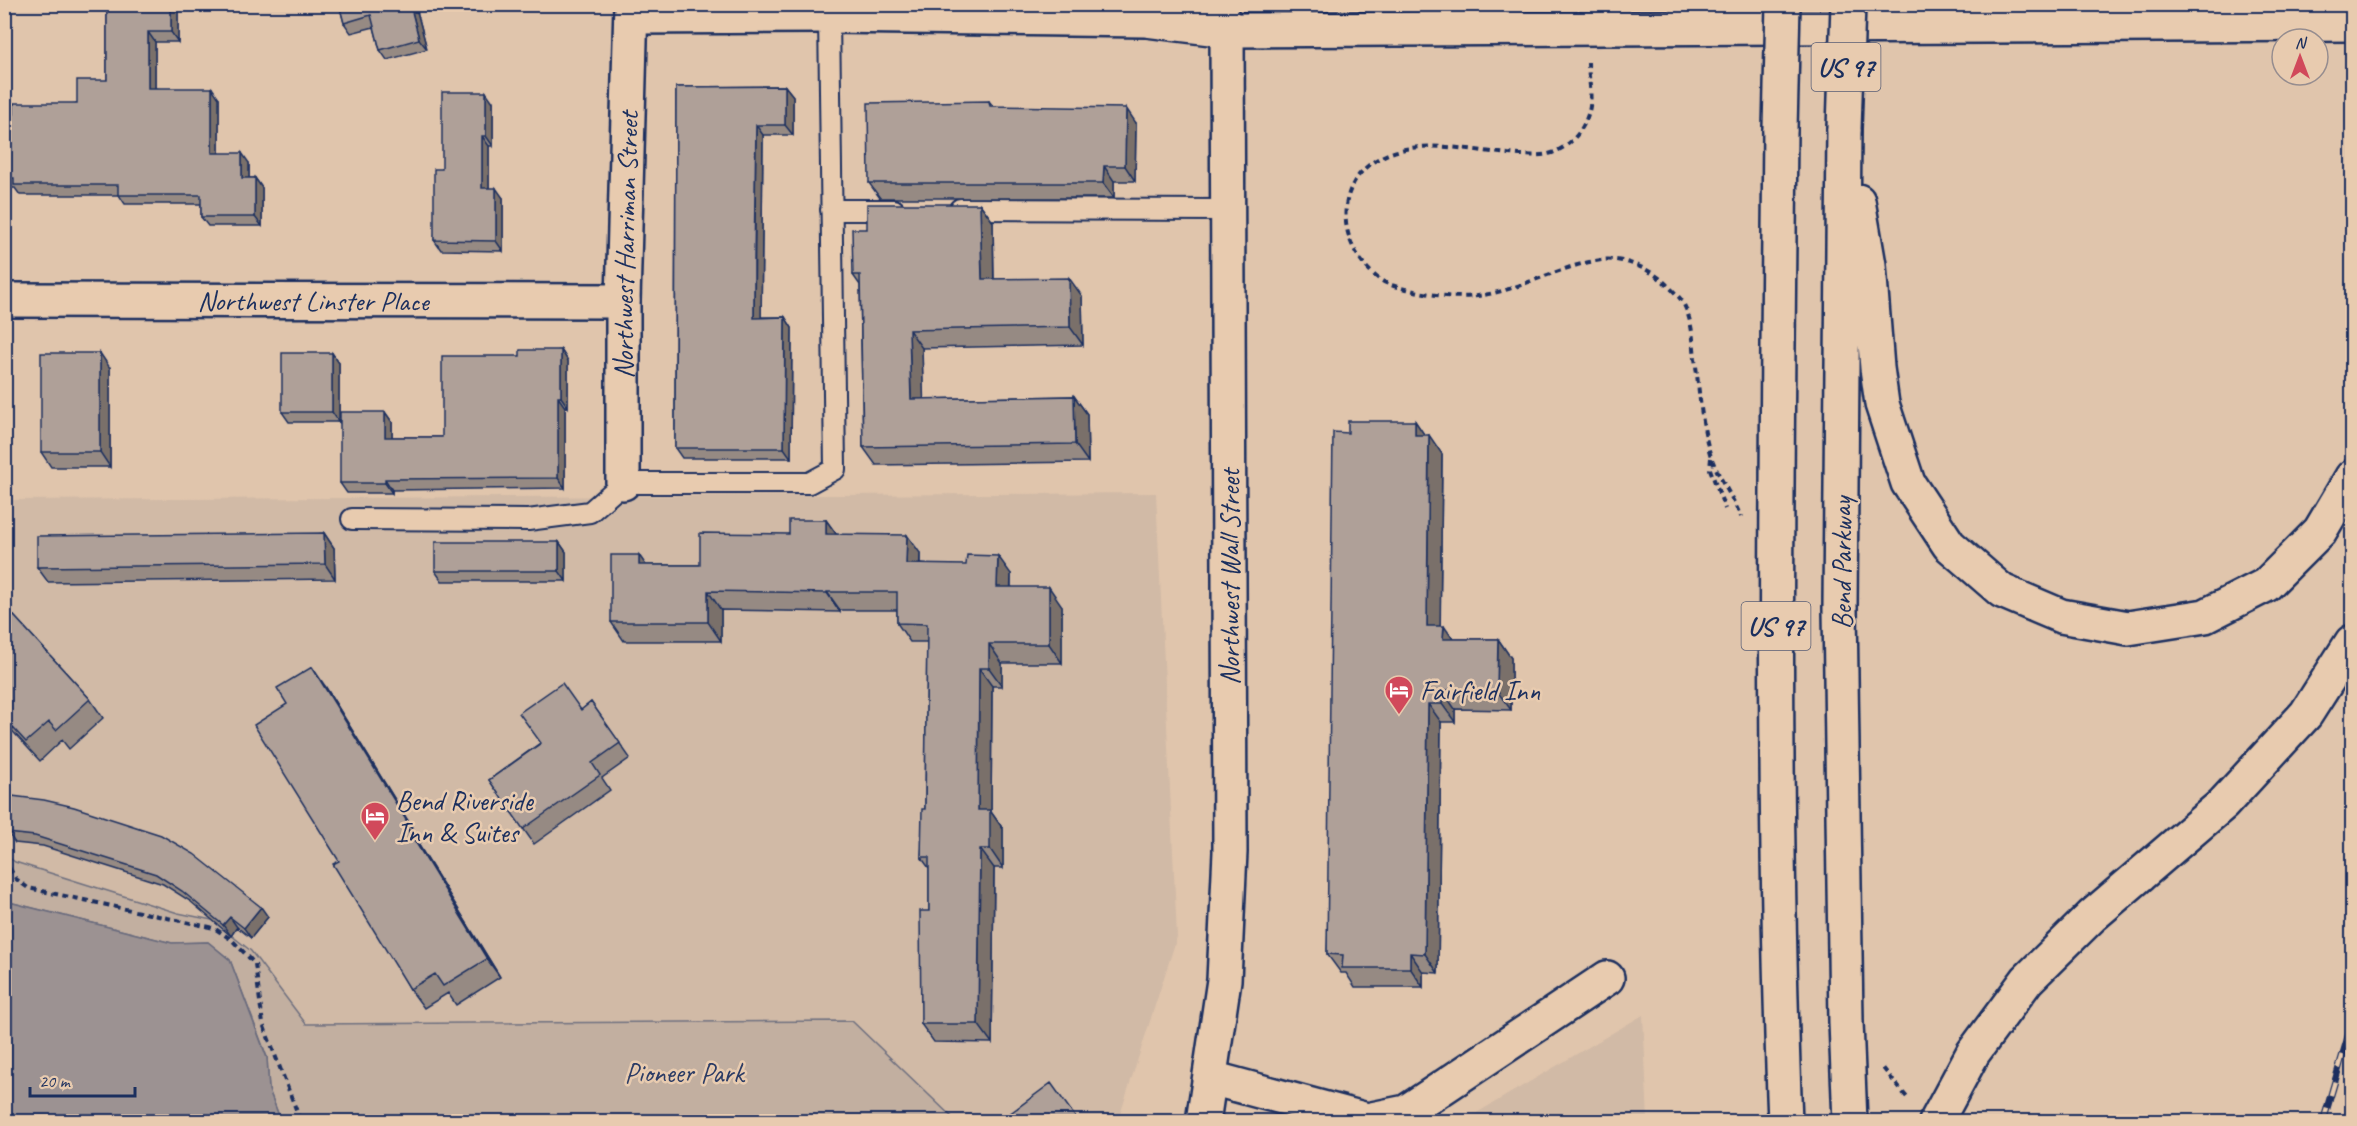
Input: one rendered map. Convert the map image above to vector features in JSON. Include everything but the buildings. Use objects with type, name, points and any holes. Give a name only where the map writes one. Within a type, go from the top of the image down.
[{"type":"main road","name":"US 97","points":[[1783,4],[1776,730],[1785,1122]]},
{"type":"main road","name":"Bend Parkway","points":[[1848,4],[1844,138],[1840,608],[1846,1022],[1850,1122]]},
{"type":"main road","points":[[631,11],[1146,20],[1225,13],[1586,28],[2352,24]]},
{"type":"main road","name":"Northwest Harriman Street","points":[[623,483],[623,301],[631,11]]},
{"type":"main road","name":"Northwest Wall Street","points":[[1203,1122],[1224,980],[1230,852],[1228,210],[1225,13]]},
{"type":"main road","points":[[1844,138],[1867,247],[1882,404],[1908,483],[1949,545],[2002,591],[2061,616],[2128,628],[2205,616],[2266,585],[2320,531],[2352,477]]},
{"type":"main road","name":"Northwest Linster Place","points":[[4,300],[623,301]]},
{"type":"main road","points":[[1924,1112],[1973,1053],[2027,980],[2092,916],[2223,804],[2306,714],[2352,642]]},
{"type":"main road","points":[[1211,1078],[1367,1120],[1406,1112],[1606,978]]},
{"type":"lane","points":[[352,519],[528,520],[590,512],[623,483],[809,483],[835,469],[829,16]]},
{"type":"lane","points":[[947,209],[1228,210]]},
{"type":"lane","points":[[831,210],[912,210]]},
{"type":"path","points":[[1586,28],[1589,110],[1575,141],[1551,153],[1521,155],[1437,146],[1402,149],[1378,157],[1360,175],[1348,194],[1344,218],[1349,243],[1363,264],[1381,280],[1410,290],[1447,296],[1482,296],[1523,286],[1575,266],[1604,259],[1635,265],[1664,281],[1682,301],[1691,325],[1704,429],[1711,456],[1710,469],[1725,509]]},
{"type":"path","points":[[4,859],[16,879],[28,888],[214,928],[232,940],[255,964],[263,1024],[300,1122]]},
{"type":"path","points":[[1882,1067],[1924,1112]]},
{"type":"shaded area","points":[[1156,493],[1177,937],[1118,1121],[956,1121],[852,1022],[306,1024],[251,951],[212,920],[178,913],[15,862],[4,854],[4,500]]},
{"type":"shaded area","points":[[5,901],[172,943],[208,942],[230,960],[267,1058],[269,1090],[281,1121],[5,1121]]},
{"type":"shaded area","points":[[1643,1015],[1648,1121],[1463,1121]]},
{"type":"green space","name":"Pioneer Park","points":[[4,854],[15,862],[178,913],[212,920],[251,951],[306,1024],[852,1021],[956,1121],[281,1121],[269,1090],[267,1057],[230,960],[208,942],[172,943],[5,901]]},
{"type":"railway","points":[[2323,1122],[2352,1023]]},
{"type":"place","name":"Fairfield Inn","points":[[1399,716]]},
{"type":"place","name":"Bend Riverside Inn & Suites","points":[[375,842]]}]
